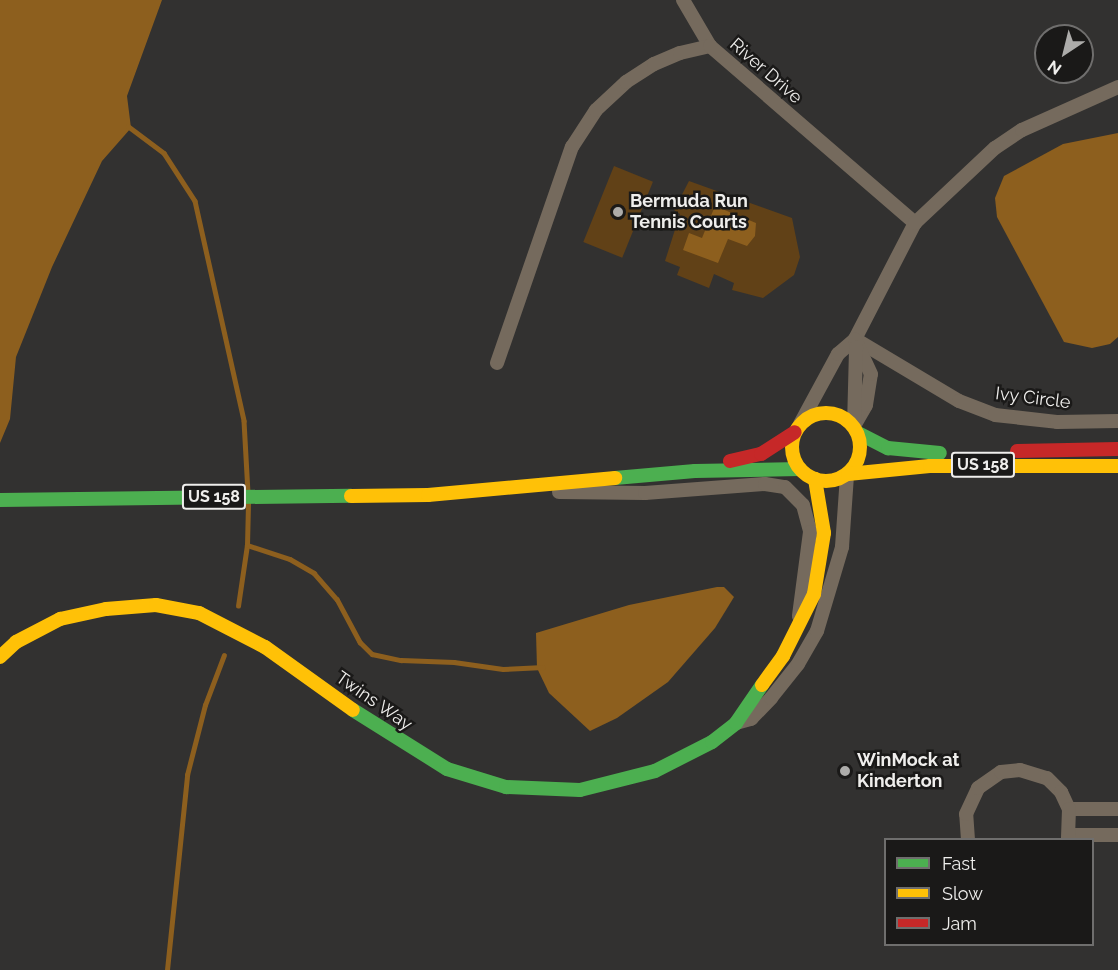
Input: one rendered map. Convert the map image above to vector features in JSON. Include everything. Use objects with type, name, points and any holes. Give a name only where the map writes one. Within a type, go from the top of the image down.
[{"type":"main road","points":[[831,412],[856,430],[859,460],[847,474],[832,481],[815,479],[800,469],[792,452],[797,428],[814,414],[831,412]]},
{"type":"main road","name":"US 158","points":[[695,471],[761,454],[797,428]]},
{"type":"main road","name":"US 158","points":[[856,430],[888,448],[934,454],[1118,449]]},
{"type":"main road","name":"US 158","points":[[847,474],[940,466],[1118,466]]},
{"type":"main road","name":"US 158","points":[[0,500],[428,495],[497,491],[695,471],[800,469]]},
{"type":"main road","name":"Twins Way","points":[[0,657],[16,642],[60,619],[106,609],[156,605],[199,613],[265,647],[390,737],[447,769],[506,787],[580,790],[655,771],[712,742],[736,723],[783,656],[814,594],[822,556],[823,509],[815,479]]},
{"type":"street","points":[[683,0],[710,46]]},
{"type":"street","name":"River Drive","points":[[497,363],[572,147],[596,110],[626,82],[654,64],[710,46],[915,223]]},
{"type":"street","points":[[797,428],[838,354],[855,339],[915,223],[995,148],[1022,130],[1118,87]]},
{"type":"street","points":[[855,339],[856,430]]},
{"type":"street","name":"Ivy Circle","points":[[855,339],[959,402],[995,415],[1057,422],[1118,422]]},
{"type":"street","name":"Twins Way","points":[[736,723],[751,719],[771,698],[798,664],[816,631],[842,548],[847,474]]},
{"type":"street","name":"Twins Way","points":[[497,491],[645,493],[765,484],[785,487],[803,505],[810,532],[797,626]]},
{"type":"street","points":[[968,838],[965,823],[972,796],[984,782],[1002,772],[1020,770],[1047,778],[1061,792],[1069,809],[1069,837],[1118,835]]},
{"type":"street","points":[[1069,809],[1118,809]]},
{"type":"shaded area","points":[[0,0],[162,0],[127,96],[131,128],[102,161],[52,267],[16,357],[10,419],[0,443]]},
{"type":"shaded area","points":[[1118,133],[1118,337],[1110,344],[1092,348],[1064,342],[997,217],[995,198],[1004,176],[1063,144]]},
{"type":"shaded area","name":"Bermuda Run Tennis Courts","points":[[614,166],[653,182],[622,258],[583,242]]},
{"type":"shaded area","points":[[689,181],[792,218],[800,257],[794,275],[763,298],[732,290],[734,283],[714,274],[709,288],[677,275],[680,267],[665,261],[680,214],[674,210]]},
{"type":"shaded area","points":[[715,206],[756,223],[755,236],[747,246],[728,239],[718,263],[683,250],[689,233],[702,238]]},
{"type":"shaded area","points":[[724,587],[734,597],[715,628],[668,682],[617,718],[590,731],[549,693],[537,668],[536,633],[629,605]]},
{"type":"waterway","points":[[128,126],[164,153],[195,201],[244,421],[248,492]]},
{"type":"waterway","points":[[238,606],[247,545],[248,504]]},
{"type":"waterway","points":[[247,545],[290,559],[314,573],[337,599],[360,642],[372,654],[401,660],[454,662],[503,669],[543,667]]},
{"type":"waterway","points":[[167,970],[187,775],[205,705],[224,655]]},
{"type":"traffic: fast","points":[[858,433],[888,448],[940,453]]},
{"type":"traffic: fast","points":[[615,478],[695,471],[800,469]]},
{"type":"traffic: fast","points":[[0,500],[351,496]]},
{"type":"traffic: fast","points":[[353,710],[447,769],[506,787],[580,790],[655,771],[712,742],[736,723],[762,685]]},
{"type":"traffic: slow","points":[[819,413],[833,413],[845,418],[855,428],[860,447],[855,466],[845,476],[833,481],[819,481],[807,476],[797,466],[792,454],[792,440],[797,428],[807,418],[819,413]]},
{"type":"traffic: slow","points":[[848,474],[930,466],[1118,466]]},
{"type":"traffic: slow","points":[[351,496],[428,495],[615,478]]},
{"type":"traffic: slow","points":[[762,685],[783,656],[814,594],[824,533],[815,479]]},
{"type":"traffic: slow","points":[[0,657],[16,642],[60,619],[106,609],[156,605],[199,613],[265,647],[353,710]]},
{"type":"traffic: jam","points":[[730,461],[761,454],[795,432]]},
{"type":"traffic: jam","points":[[1017,451],[1118,449]]},
{"type":"place","name":"Bermuda Run Tennis Courts","points":[[618,212]]},
{"type":"place","name":"WinMock at Kinderton","points":[[845,771]]}]
